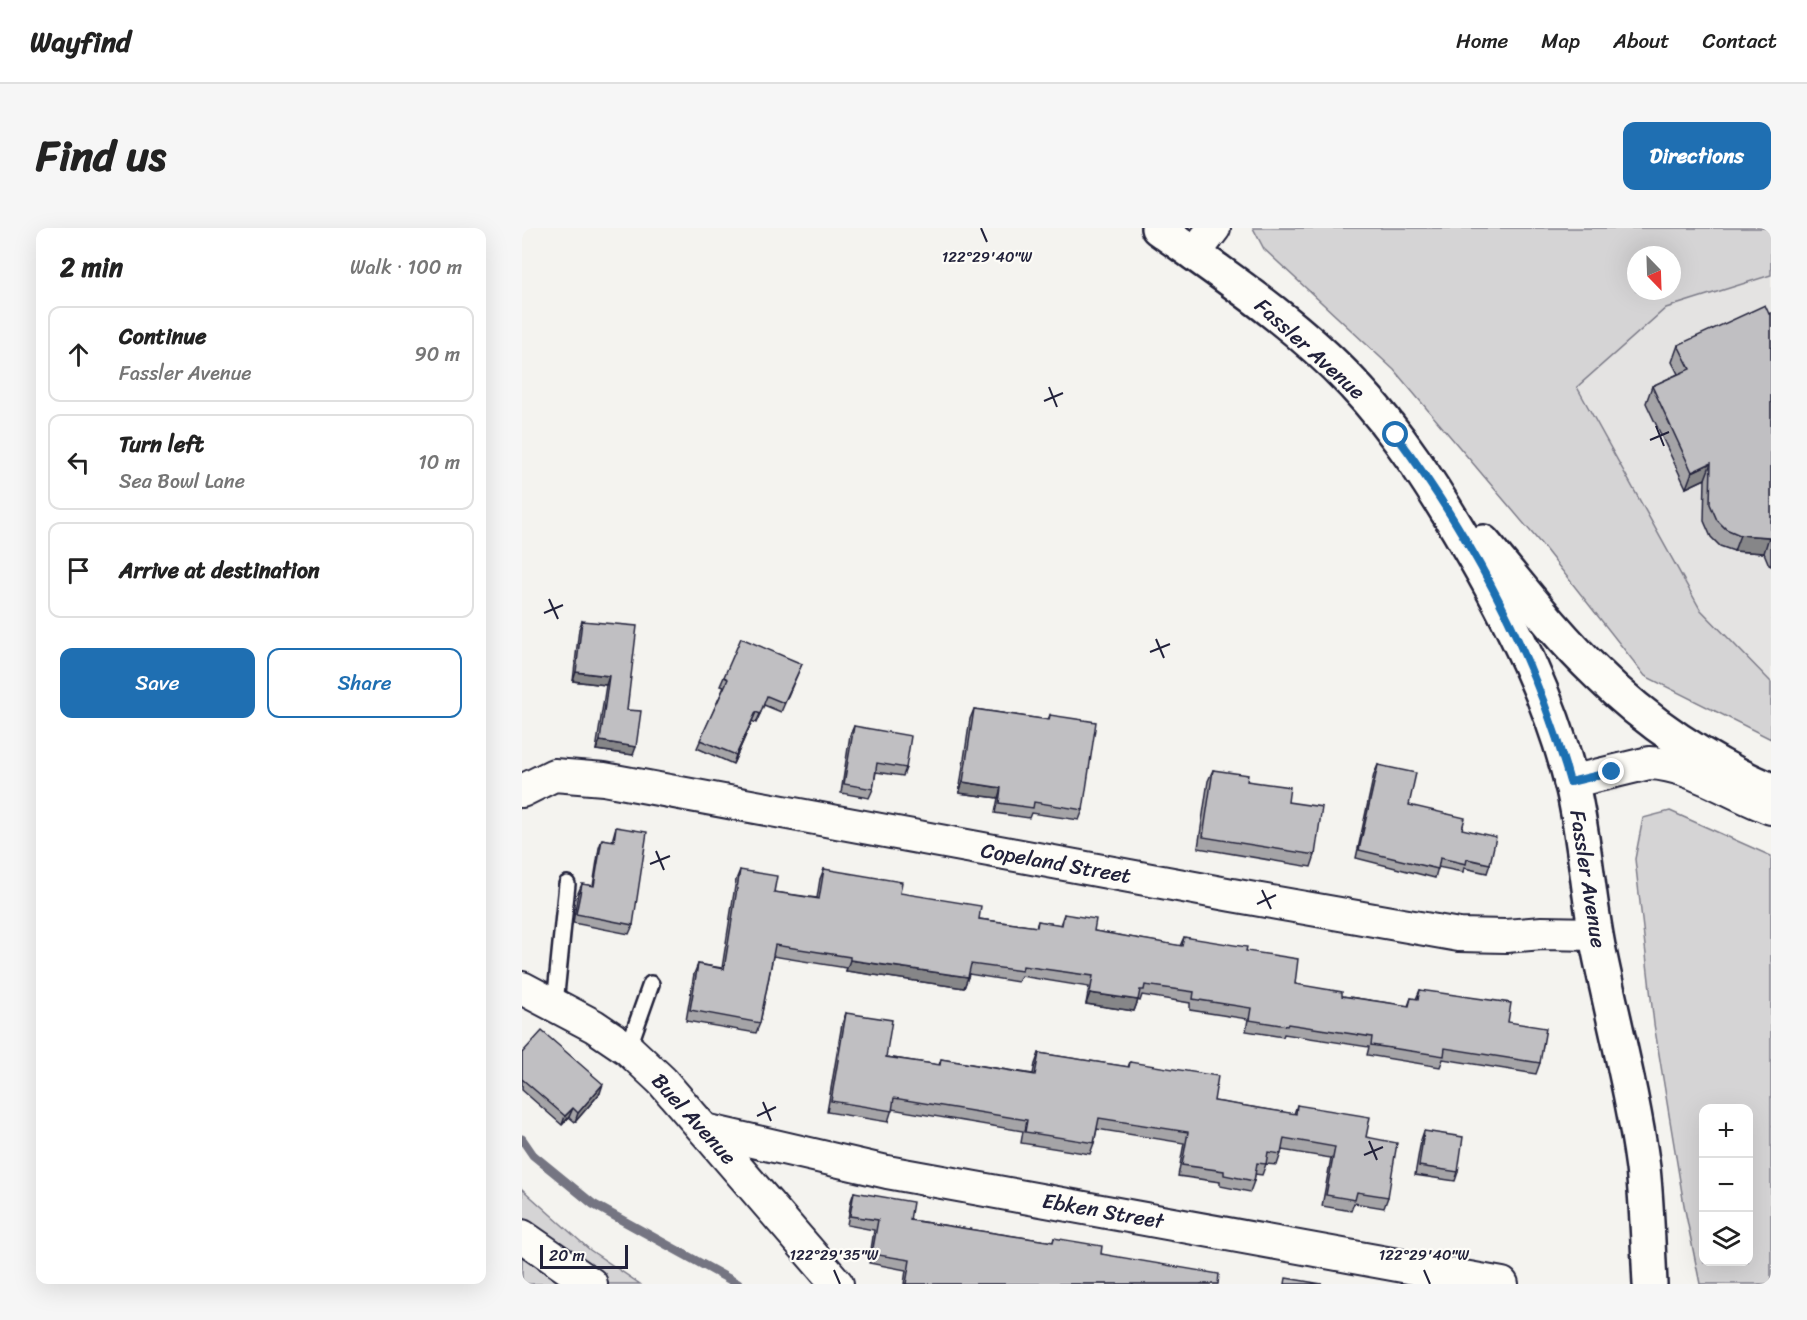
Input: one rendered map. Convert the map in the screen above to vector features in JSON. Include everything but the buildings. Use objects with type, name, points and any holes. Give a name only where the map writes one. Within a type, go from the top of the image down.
[{"type":"street","name":"Fassler Avenue","points":[[1158,228],[1271,311],[1329,360],[1377,412],[1416,461],[1476,559],[1519,641],[1550,717],[1570,782],[1596,934],[1641,1157],[1650,1284]]},
{"type":"street","points":[[1194,254],[1214,228]]},
{"type":"street","points":[[1416,461],[1557,632],[1614,690],[1697,751],[1771,790]]},
{"type":"street","points":[[1570,782],[1637,766],[1660,764],[1691,773],[1771,808]]},
{"type":"street","name":"Copeland Street","points":[[522,791],[554,775],[604,779],[1232,896],[1458,935],[1596,934]]},
{"type":"street","name":"Buel Avenue","points":[[522,988],[594,1026],[628,1049],[662,1081],[837,1284]]},
{"type":"street","name":"Ebken Street","points":[[705,1130],[887,1172],[1502,1284]]},
{"type":"street","points":[[522,1236],[591,1284]]},
{"type":"lane","points":[[555,1004],[567,884]]},
{"type":"lane","points":[[628,1049],[651,984]]},
{"type":"shaded area","points":[[1253,228],[1771,228],[1771,275],[1666,308],[1577,387],[1700,609],[1771,682],[1771,739],[1645,676],[1542,545],[1394,370],[1264,249]]},
{"type":"shaded area","points":[[1771,275],[1771,682],[1700,609],[1576,386],[1666,308]]},
{"type":"shaded area","points":[[1670,811],[1771,856],[1771,1284],[1700,1284],[1684,1205],[1654,1024],[1635,859],[1643,818]]},
{"type":"shaded area","points":[[522,1189],[590,1250],[640,1284],[522,1284]]},
{"type":"waterway","points":[[522,1139],[533,1155],[593,1204],[738,1284]]},
{"type":"route","points":[[1396,435],[1416,461],[1446,509],[1519,641],[1547,706],[1570,782],[1612,772]]}]
